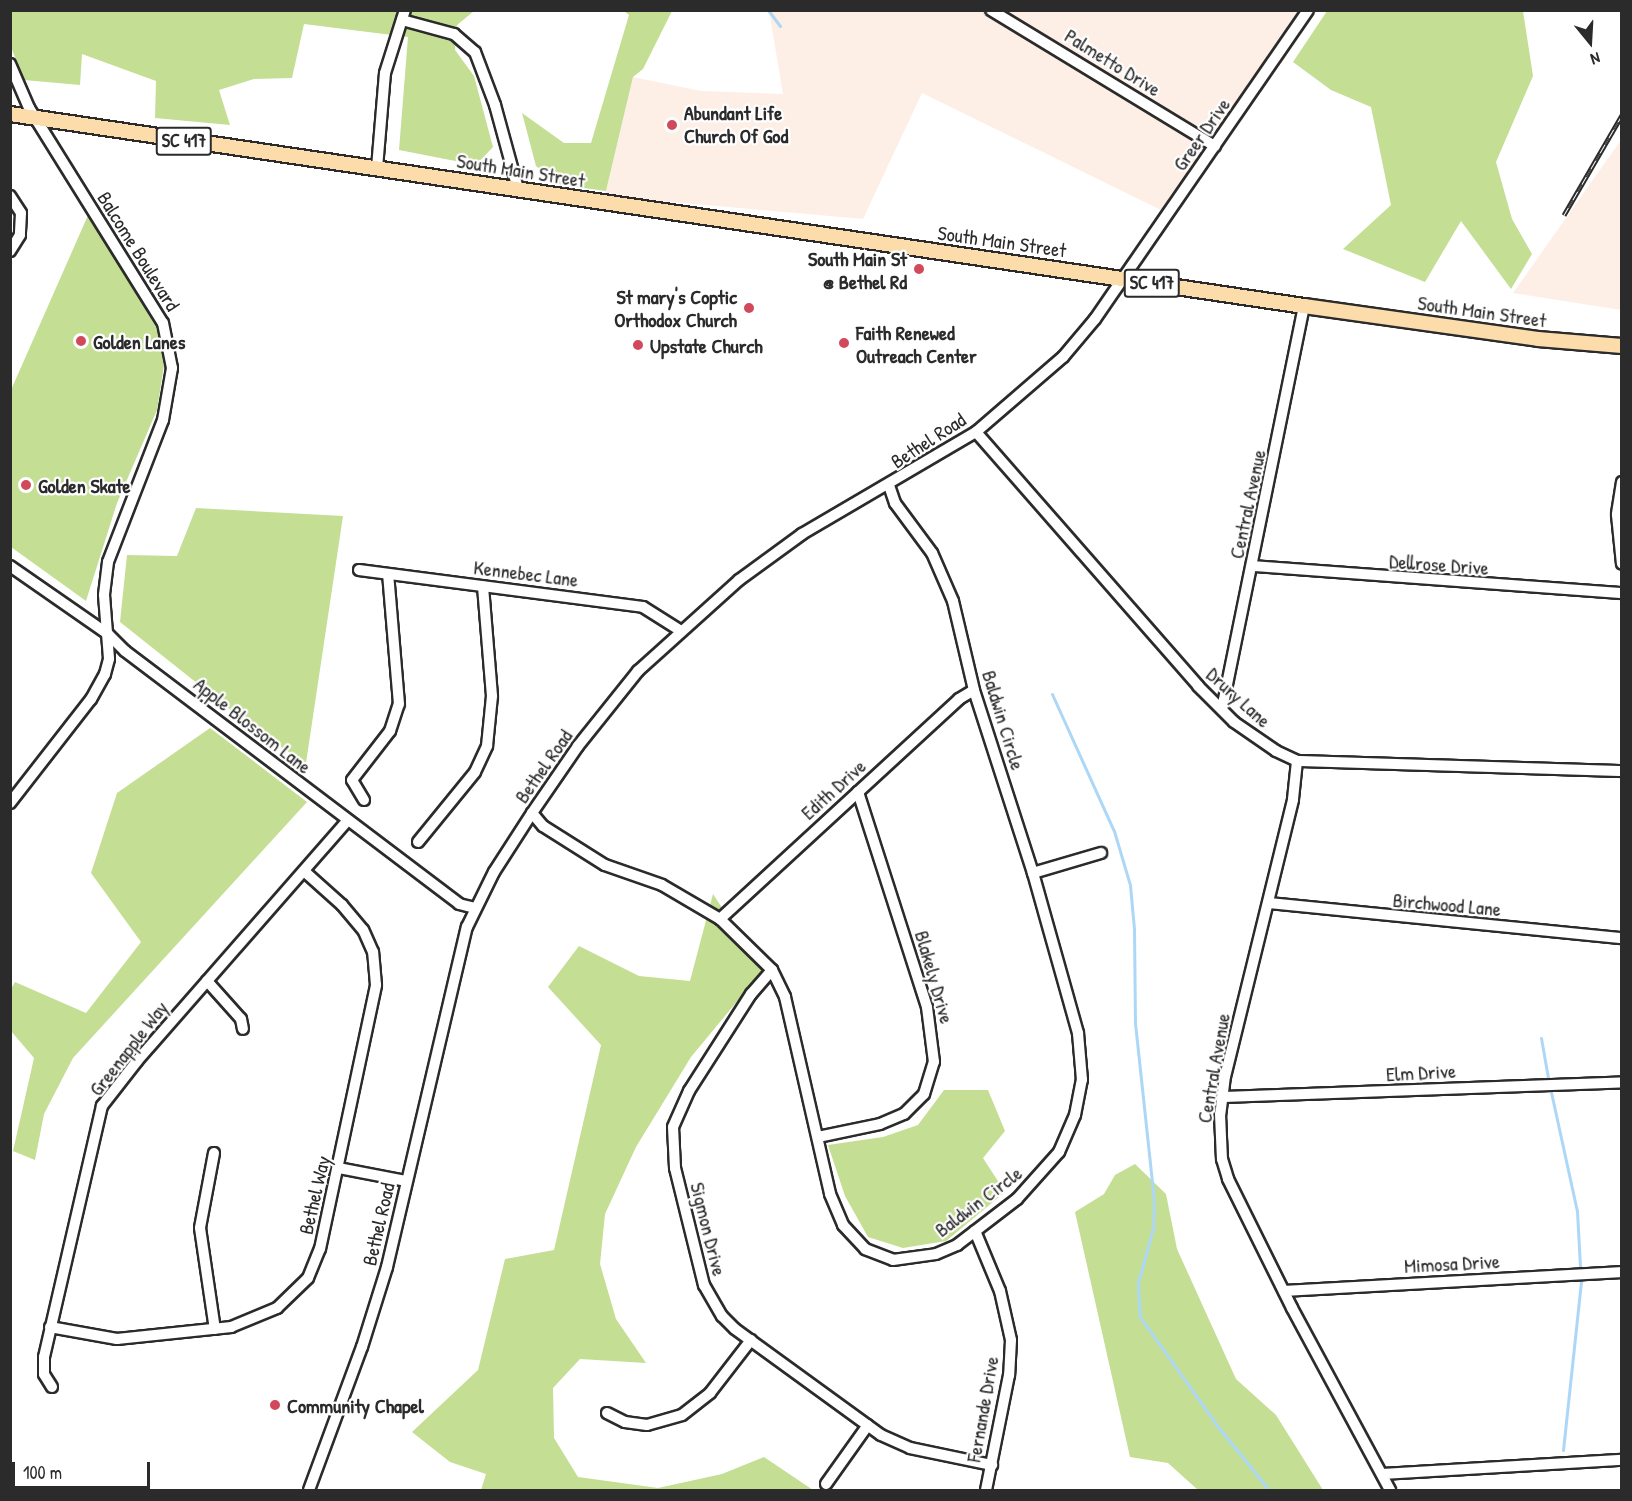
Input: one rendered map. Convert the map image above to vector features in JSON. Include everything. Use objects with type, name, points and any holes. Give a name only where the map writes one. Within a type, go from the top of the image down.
[{"type":"main road","name":"SC 417","points":[[10,114],[377,168]]},
{"type":"main road","name":"South Main Street","points":[[377,168],[1304,306],[1538,339],[1622,346]]},
{"type":"street","name":"Palmetto Drive","points":[[991,10],[1215,146]]},
{"type":"street","name":"Greer Drive","points":[[1123,279],[1308,10]]},
{"type":"street","points":[[377,168],[386,73],[404,15],[454,34],[475,52],[498,115],[518,189]]},
{"type":"street","name":"Balcome Boulevard","points":[[10,64],[36,118],[158,314],[171,352],[171,384],[163,420],[108,562],[104,595],[109,659],[98,690],[10,803]]},
{"type":"street","points":[[10,196],[21,213],[20,235],[10,251]]},
{"type":"street","name":"Bethel Road","points":[[309,1491],[374,1311],[454,973],[475,908],[532,813],[611,703],[681,630],[780,549],[890,486],[976,432],[1064,357],[1123,279]]},
{"type":"street","name":"Central Avenue","points":[[1222,709],[1253,566],[1304,306]]},
{"type":"street","name":"Drury Lane","points":[[976,432],[1143,626],[1222,709],[1250,735],[1298,761],[1622,771]]},
{"type":"street","points":[[1622,482],[1617,515],[1622,564]]},
{"type":"street","name":"Baldwin Circle","points":[[532,813],[543,826],[605,865],[662,885],[720,919],[772,970],[785,997],[836,1212],[865,1249],[887,1259],[921,1258],[950,1248],[1017,1199],[1049,1166],[1068,1135],[1080,1096],[1082,1065],[1078,1033],[1033,873],[974,690],[953,601],[932,553],[895,503],[890,486]]},
{"type":"street","name":"Apple Blossom Lane","points":[[10,566],[108,634],[347,821],[459,904],[475,908]]},
{"type":"street","name":"Dellrose Drive","points":[[1253,566],[1622,593]]},
{"type":"street","name":"Kennebec Lane","points":[[359,570],[644,607],[681,630]]},
{"type":"street","points":[[364,800],[352,780],[390,731],[399,704],[388,574]]},
{"type":"street","points":[[418,842],[475,772],[488,746],[492,696],[483,586]]},
{"type":"street","name":"Edith Drive","points":[[720,919],[959,699],[974,690]]},
{"type":"street","name":"Central Avenue","points":[[1298,761],[1269,903],[1222,1097],[1219,1133],[1225,1172],[1284,1291],[1390,1491]]},
{"type":"street","name":"Blakely Drive","points":[[818,1137],[880,1124],[904,1114],[924,1094],[934,1062],[927,1007],[858,792]]},
{"type":"street","name":"Greenapple Way","points":[[52,1387],[44,1369],[51,1327],[102,1106],[207,981],[347,821]]},
{"type":"street","points":[[1033,873],[1101,853]]},
{"type":"street","name":"Bethel Way","points":[[51,1327],[117,1339],[215,1329],[266,1315],[303,1284],[320,1248],[339,1168],[373,1009],[375,964],[369,941],[357,921],[304,871]]},
{"type":"street","name":"Birchwood Lane","points":[[1269,903],[1622,938]]},
{"type":"street","name":"Sigmon Drive","points":[[772,970],[751,994],[689,1091],[677,1115],[672,1136],[675,1168],[704,1285],[722,1316],[867,1425],[910,1448],[992,1465]]},
{"type":"street","points":[[207,981],[241,1019],[243,1029]]},
{"type":"street","name":"Elm Drive","points":[[1222,1097],[1622,1082]]},
{"type":"street","points":[[214,1153],[200,1228],[215,1329]]},
{"type":"street","points":[[339,1168],[406,1181]]},
{"type":"street","name":"Fernande Drive","points":[[975,1231],[1000,1291],[1011,1340],[1009,1375],[986,1491]]},
{"type":"street","name":"Mimosa Drive","points":[[1284,1291],[1622,1272]]},
{"type":"street","points":[[607,1413],[625,1422],[647,1425],[682,1415],[710,1393],[751,1340]]},
{"type":"street","points":[[826,1484],[867,1425]]},
{"type":"street","points":[[1383,1474],[1622,1460]]},
{"type":"shaded area","points":[[769,11],[1307,11],[1169,214],[922,93],[863,219],[605,196],[633,77],[701,91],[783,94]]},
{"type":"shaded area","points":[[1621,140],[1621,310],[1513,293]]},
{"type":"green space","points":[[10,11],[474,11],[457,25],[455,50],[474,76],[493,147],[476,165],[399,150],[408,37],[304,24],[292,78],[254,79],[219,90],[230,125],[155,118],[156,81],[82,54],[80,85],[24,80],[11,47]]},
{"type":"green space","points":[[624,11],[672,11],[643,69],[633,77],[606,191],[561,185],[536,166],[522,113],[564,143],[591,143],[629,15]]},
{"type":"green space","points":[[1327,11],[1523,11],[1533,76],[1496,162],[1512,219],[1532,254],[1511,289],[1461,221],[1425,282],[1343,249],[1391,205],[1371,107],[1331,90],[1293,62]]},
{"type":"green space","points":[[89,213],[167,346],[157,410],[117,503],[86,601],[11,547],[11,390]]},
{"type":"green space","points":[[196,508],[343,516],[306,763],[261,734],[120,622],[127,555],[177,556]]},
{"type":"green space","points":[[210,728],[307,802],[73,1058],[44,1114],[35,1160],[13,1151],[34,1058],[11,1031],[11,989],[15,982],[86,1013],[141,942],[91,873],[117,793]]},
{"type":"green space","points":[[713,894],[763,970],[691,1057],[636,1147],[605,1214],[600,1264],[616,1319],[646,1363],[580,1359],[553,1388],[554,1438],[578,1477],[658,1488],[722,1474],[764,1457],[813,1490],[481,1490],[486,1474],[450,1462],[412,1432],[478,1370],[505,1259],[554,1250],[601,1045],[548,987],[579,946],[639,976],[690,981]]},
{"type":"green space","points":[[944,1090],[988,1090],[1005,1131],[983,1158],[1005,1192],[946,1241],[903,1248],[868,1237],[845,1196],[828,1145],[883,1137],[918,1125]]},
{"type":"green space","points":[[1135,1164],[1166,1194],[1177,1249],[1236,1379],[1276,1415],[1323,1490],[1198,1490],[1168,1463],[1130,1457],[1075,1212],[1104,1194],[1115,1175]]},
{"type":"waterway","points":[[768,10],[780,26]]},
{"type":"waterway","points":[[1052,694],[1114,831],[1130,885],[1134,929],[1135,1023],[1154,1202],[1153,1228],[1138,1283],[1140,1317],[1219,1428],[1269,1490]]},
{"type":"waterway","points":[[1541,1038],[1548,1077]]},
{"type":"waterway","points":[[1551,1092],[1577,1211],[1580,1267]]},
{"type":"waterway","points":[[1563,1450],[1581,1282]]},
{"type":"railway","points":[[1564,215],[1622,115]]},
{"type":"place","name":"Abundant Life Church Of God","points":[[672,125]]},
{"type":"place","name":"South Main St @ Bethel Rd","points":[[919,269]]},
{"type":"place","name":"St mary's Coptic Orthodox Church","points":[[749,308]]},
{"type":"place","name":"Golden Lanes","points":[[81,341]]},
{"type":"place","name":"Faith Renewed Outreach Center","points":[[844,343]]},
{"type":"place","name":"Upstate Church","points":[[638,345]]},
{"type":"place","name":"Golden Skate","points":[[26,485]]},
{"type":"place","name":"Community Chapel","points":[[275,1405]]}]
